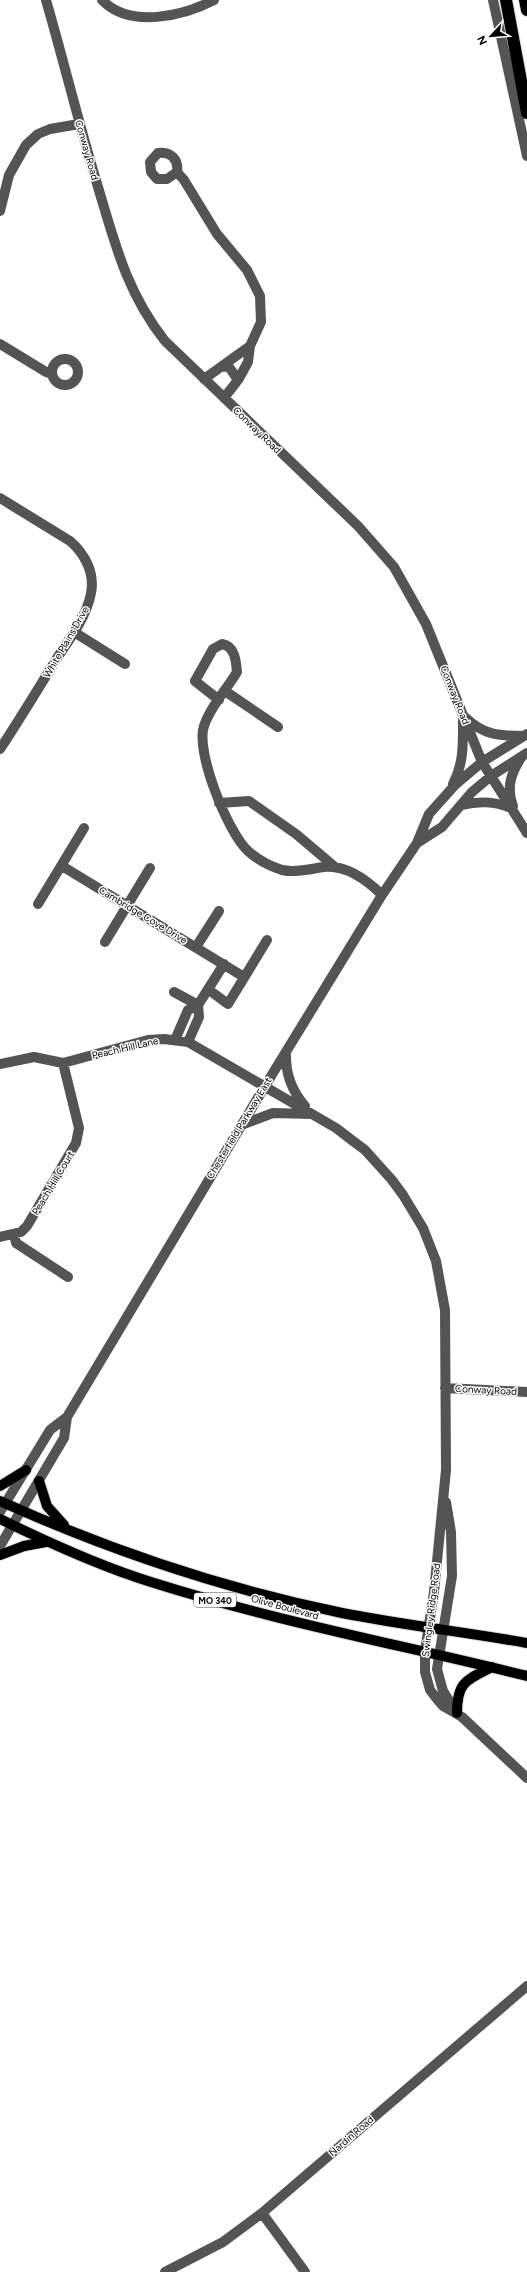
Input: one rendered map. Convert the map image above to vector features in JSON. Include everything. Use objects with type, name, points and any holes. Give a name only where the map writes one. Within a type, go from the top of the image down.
[{"type":"highway","points":[[506,0],[527,113]]},
{"type":"highway","points":[[525,0],[527,10]]},
{"type":"main road","points":[[0,1486],[26,1470]]},
{"type":"main road","points":[[39,1481],[47,1506],[68,1530]]},
{"type":"main road","name":"Olive Boulevard","points":[[2,1505],[22,1510],[68,1530],[193,1573],[278,1598],[347,1614],[527,1643]]},
{"type":"main road","name":"Olive Boulevard","points":[[0,1519],[46,1542],[150,1582],[343,1634],[425,1651],[527,1676]]},
{"type":"main road","points":[[0,1555],[28,1545],[46,1542]]},
{"type":"main road","points":[[457,1714],[457,1700],[460,1687],[473,1677],[492,1667]]},
{"type":"street","name":"Conway Road","points":[[46,0],[79,124],[121,267],[151,323],[165,341],[358,526],[394,567],[426,624],[482,762],[527,833]]},
{"type":"street","points":[[102,0],[118,11],[137,17],[175,14],[214,0]]},
{"type":"street","points":[[493,0],[527,156]]},
{"type":"street","points":[[0,211],[8,175],[26,145],[38,134],[50,129],[79,124]]},
{"type":"street","points":[[177,172],[184,180],[217,234],[247,270],[260,296],[262,311],[261,322],[250,346],[248,362],[238,380],[224,398]]},
{"type":"street","points":[[0,344],[46,372],[52,374]]},
{"type":"street","points":[[204,379],[250,346]]},
{"type":"street","points":[[222,366],[233,371],[238,380]]},
{"type":"street","name":"White Plains Drive","points":[[0,498],[70,541],[80,550],[86,560],[90,573],[92,591],[90,601],[74,632],[0,749]]},
{"type":"street","points":[[74,632],[125,664]]},
{"type":"street","points":[[219,700],[195,681],[213,649],[222,644],[228,646],[234,653],[237,672],[204,726],[201,739],[219,803],[231,830],[247,851],[265,864],[284,870],[303,871],[335,867]]},
{"type":"street","points":[[225,691],[278,727]]},
{"type":"street","points":[[463,714],[475,726],[492,735],[526,735]]},
{"type":"street","points":[[449,792],[458,774],[464,752],[463,714]]},
{"type":"street","name":"Chesterfield Parkway East","points":[[2,1505],[26,1470],[50,1430],[67,1417],[286,1051],[382,895],[417,843],[429,814],[449,792],[482,762],[526,735]]},
{"type":"street","points":[[518,819],[512,803],[509,782],[513,770],[525,754]]},
{"type":"street","name":"Chesterfield Parkway East","points":[[417,843],[442,827],[461,805],[491,776],[525,754]]},
{"type":"street","points":[[219,803],[249,801],[296,834],[335,867],[367,880],[382,895]]},
{"type":"street","points":[[461,805],[477,801],[493,802],[511,808]]},
{"type":"street","points":[[38,904],[84,828]]},
{"type":"street","name":"Cambridge Cove Drive","points":[[62,866],[244,977]]},
{"type":"street","points":[[105,942],[150,868]]},
{"type":"street","points":[[196,947],[219,911]]},
{"type":"street","points":[[209,990],[228,1004],[267,940]]},
{"type":"street","points":[[175,1040],[188,1010],[198,1005],[209,990],[224,964]]},
{"type":"street","points":[[174,992],[198,1005]]},
{"type":"street","points":[[188,1042],[199,1017],[198,1005]]},
{"type":"street","name":"Peach Hill Lane","points":[[0,1064],[34,1057],[62,1063],[148,1040],[175,1040],[188,1042],[265,1086]]},
{"type":"street","points":[[286,1051],[288,1078],[294,1094],[312,1114]]},
{"type":"street","name":"Peach Hill Court","points":[[0,1237],[21,1232],[27,1226],[76,1143],[79,1128],[62,1063]]},
{"type":"street","name":"Swingley Ridge Road","points":[[265,1086],[336,1128],[365,1150],[403,1194],[423,1228],[436,1261],[443,1294],[445,1323],[446,1470],[445,1492],[425,1651],[425,1672],[430,1690],[444,1706],[457,1714],[527,1778]]},
{"type":"street","points":[[241,1125],[273,1113],[312,1114]]},
{"type":"street","points":[[14,1234],[16,1243],[68,1277]]},
{"type":"street","name":"Conway Road","points":[[445,1388],[527,1392]]},
{"type":"street","name":"Chesterfield Parkway East","points":[[0,1546],[64,1438],[67,1417]]},
{"type":"street","name":"Swingley Ridge Road","points":[[445,1492],[451,1532],[452,1561],[437,1669],[440,1684],[457,1714]]},
{"type":"street","name":"Nardin Road","points":[[166,2272],[223,2242],[262,2213],[527,1986]]},
{"type":"street","points":[[262,2213],[304,2272]]}]
